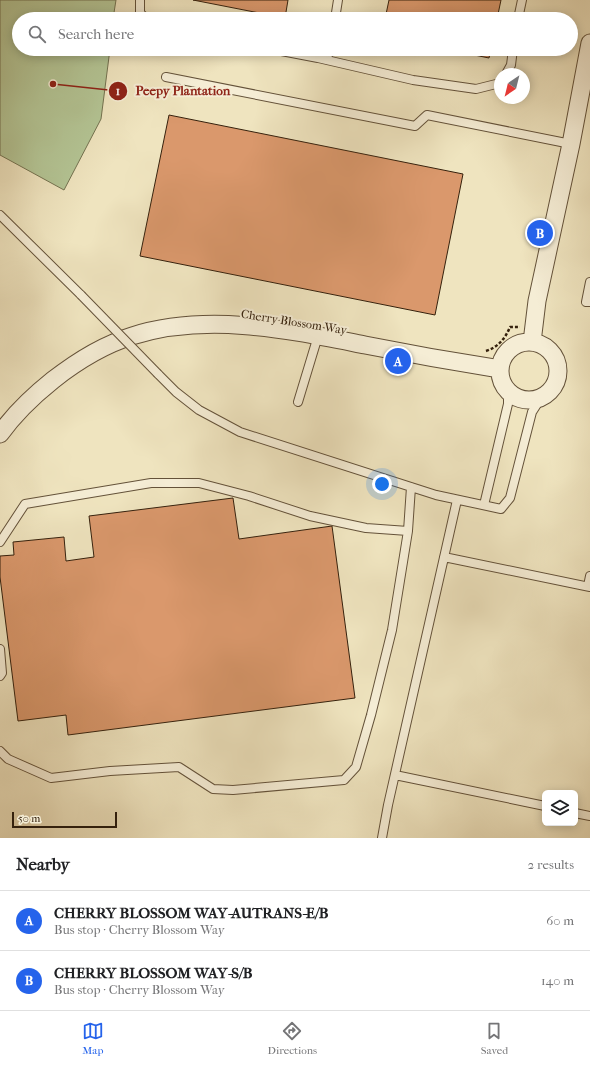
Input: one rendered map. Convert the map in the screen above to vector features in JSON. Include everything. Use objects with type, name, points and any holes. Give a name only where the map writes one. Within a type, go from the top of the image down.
[{"type":"street","points":[[532,342],[537,301],[590,43]]},
{"type":"street","name":"Cherry Blossom Way","points":[[0,434],[7,424],[26,404],[63,372],[100,349],[132,336],[158,330],[190,326],[231,324],[273,328],[500,369]]},
{"type":"street","points":[[523,342],[532,342],[542,345],[549,350],[555,358],[558,367],[558,376],[549,393],[541,398],[524,400],[508,392],[500,377],[500,369],[502,360],[510,349],[523,342]]},
{"type":"lane","points":[[140,0],[140,12]]},
{"type":"lane","points":[[336,12],[338,0]]},
{"type":"lane","points":[[519,12],[522,0]]},
{"type":"lane","points":[[307,56],[413,80],[476,89],[494,84]]},
{"type":"lane","points":[[327,60],[328,56]]},
{"type":"lane","points":[[509,68],[512,56]]},
{"type":"lane","points":[[166,77],[415,126],[427,115],[570,144]]},
{"type":"lane","points":[[0,215],[176,392],[199,410],[240,432],[436,495],[501,509],[510,498],[532,412],[541,398]]},
{"type":"lane","points":[[590,282],[586,302],[590,302]]},
{"type":"lane","points":[[298,402],[318,336]]},
{"type":"lane","points":[[484,506],[508,404],[508,392]]},
{"type":"lane","points":[[0,542],[25,504],[151,483],[199,483],[248,496],[310,516],[366,528],[408,531]]},
{"type":"lane","points":[[0,751],[8,759],[51,778],[110,771],[179,768],[213,788],[233,790],[344,780],[356,767],[371,715],[392,630],[408,531],[411,487]]},
{"type":"lane","points":[[382,838],[456,500]]},
{"type":"lane","points":[[444,557],[589,587],[590,576]]},
{"type":"lane","points":[[0,649],[2,673],[0,676]]},
{"type":"lane","points":[[395,775],[542,805]]},
{"type":"lane","points":[[578,814],[590,816]]},
{"type":"path","points":[[483,351],[498,345],[507,335],[510,328],[534,325]]},
{"type":"green space","points":[[0,0],[116,0],[114,12],[12,12],[12,56],[109,56],[101,119],[64,190],[0,155]]},
{"type":"building","points":[[193,0],[288,0],[286,12],[254,12]]},
{"type":"building","points":[[389,0],[501,0],[498,12],[386,12]]},
{"type":"building","points":[[479,56],[489,56],[489,58]]},
{"type":"building","points":[[169,115],[463,174],[435,315],[140,256]]},
{"type":"building","points":[[233,498],[239,539],[332,526],[355,698],[68,735],[66,715],[18,721],[0,577],[0,556],[14,555],[13,542],[64,537],[66,561],[94,557],[89,516]]},
{"type":"place","name":"Peepy Plantation","points":[[53,84]]},
{"type":"place","name":"CHERRY BLOSSOM WAY-S/B","points":[[540,233]]},
{"type":"place","name":"CHERRY BLOSSOM WAY-AUTRANS-E/B","points":[[398,361]]}]
